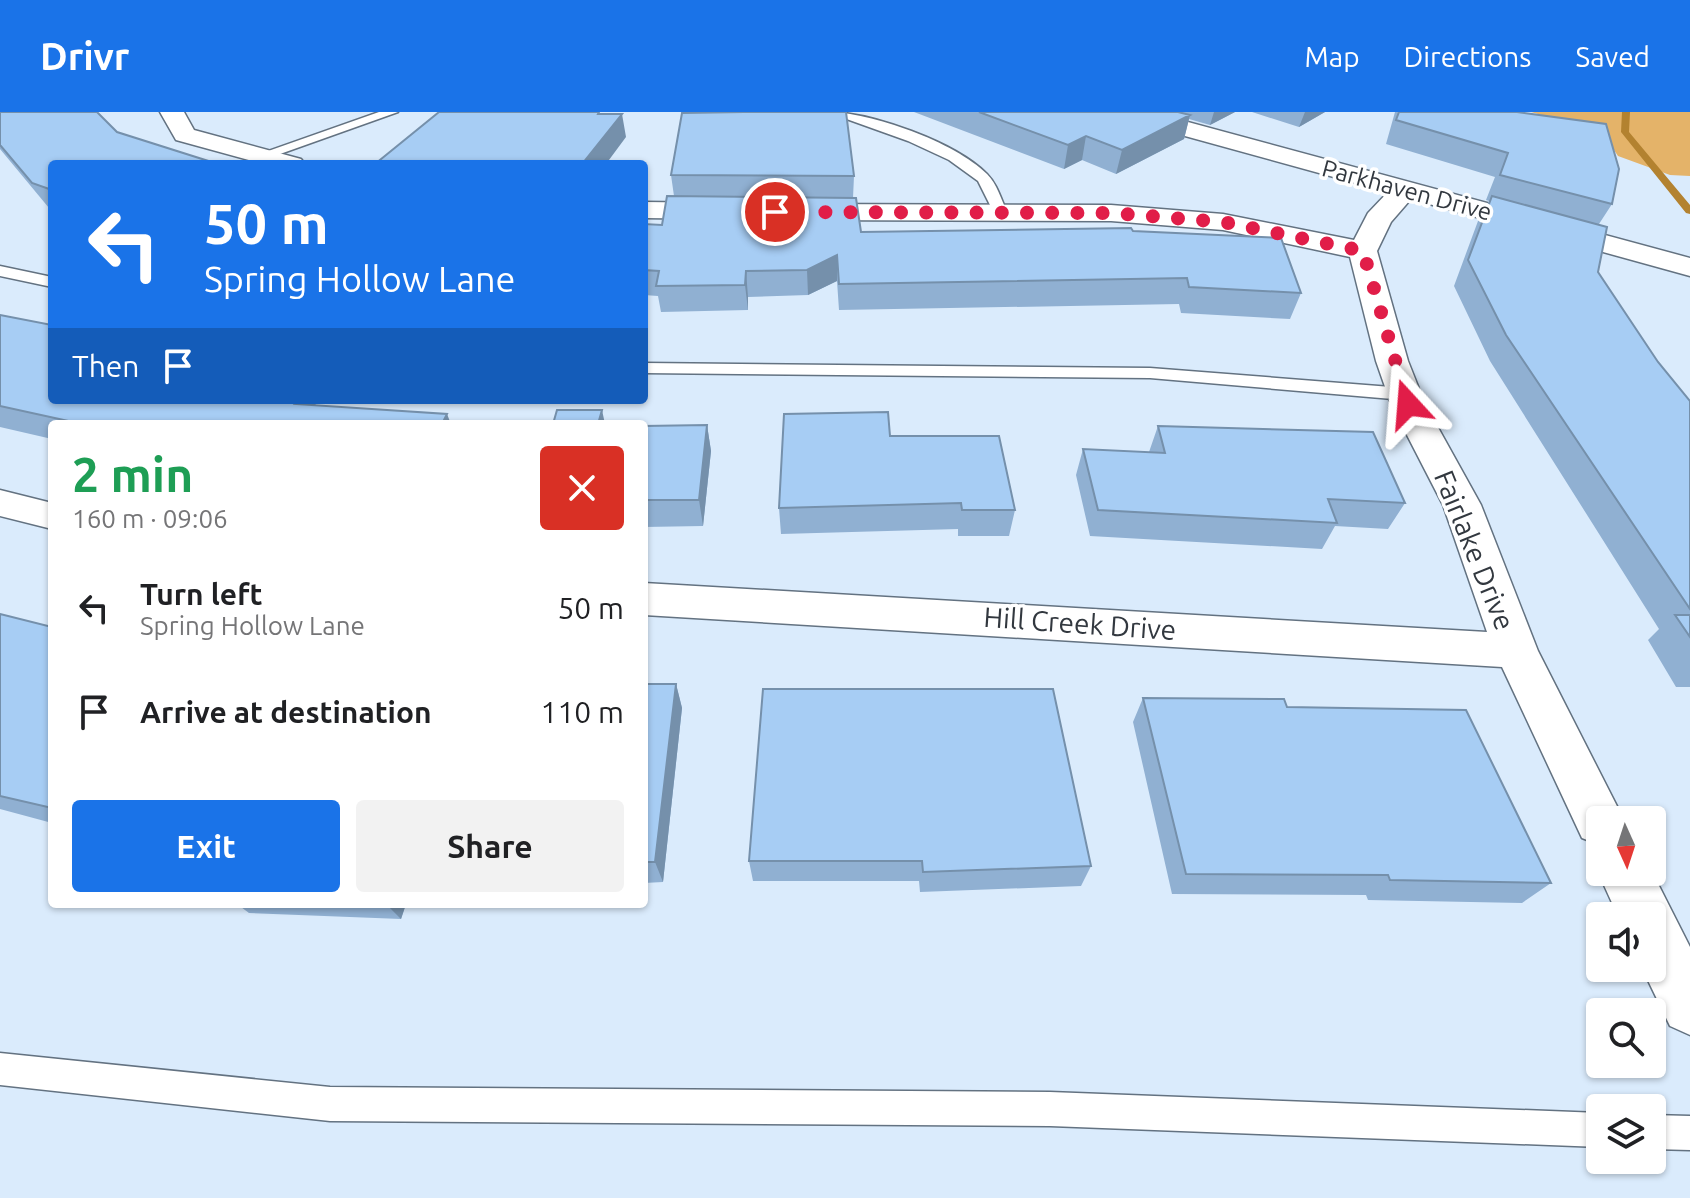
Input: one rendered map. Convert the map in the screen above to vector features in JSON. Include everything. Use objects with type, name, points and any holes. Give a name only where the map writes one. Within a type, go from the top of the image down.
[{"type":"street","points":[[172,112],[185,135],[276,160]]},
{"type":"street","name":"Parkhaven Drive","points":[[1124,112],[1690,267]]},
{"type":"street","points":[[648,210],[1111,213],[1223,222],[1363,251],[1378,219],[1406,189]]},
{"type":"street","name":"Fairlake Drive","points":[[1363,251],[1404,394],[1462,505],[1516,651],[1592,806]]},
{"type":"street","points":[[0,503],[48,515]]},
{"type":"street","name":"Hill Creek Drive","points":[[648,599],[1516,651]]},
{"type":"street","points":[[1666,957],[1690,1006]]},
{"type":"lane","points":[[261,156],[392,112]]},
{"type":"lane","points":[[833,112],[869,121],[949,156],[983,179],[1000,212]]},
{"type":"lane","points":[[0,271],[48,281]]},
{"type":"lane","points":[[648,368],[1150,373],[1404,394]]},
{"type":"lane","points":[[0,1069],[330,1104],[1050,1109],[1586,1129]]},
{"type":"lane","points":[[1666,1132],[1690,1133]]},
{"type":"shaded area","points":[[1531,112],[1690,112],[1690,176],[1670,175],[1618,156],[1602,132]]},
{"type":"building","points":[[0,112],[97,112],[117,132],[205,160],[48,160],[48,189],[32,183],[0,145]]},
{"type":"building","points":[[439,112],[622,114],[585,160],[380,160]]},
{"type":"building","points":[[846,112],[854,176],[671,175],[682,113]]},
{"type":"building","points":[[979,112],[1178,112],[1190,115],[1122,150],[1086,136],[1068,145]]},
{"type":"building","points":[[1399,112],[1517,112],[1606,124],[1619,169],[1612,204],[1500,175],[1508,153],[1396,120]]},
{"type":"building","points":[[667,196],[856,198],[861,232],[1131,228],[1133,231],[1281,238],[1301,293],[1189,287],[1187,278],[839,284],[837,255],[807,270],[746,271],[745,285],[656,286],[659,271],[648,270],[648,224],[662,225]]},
{"type":"building","points":[[1492,196],[1607,227],[1598,272],[1658,362],[1690,401],[1690,609],[1506,335],[1468,260]]},
{"type":"building","points":[[0,315],[48,324],[48,404],[295,404],[447,414],[444,420],[64,420],[0,406]]},
{"type":"building","points":[[557,410],[602,410],[599,420],[554,420]]},
{"type":"building","points":[[888,412],[890,436],[999,436],[1015,510],[962,510],[961,503],[779,508],[784,414]]},
{"type":"building","points":[[707,425],[699,500],[648,500],[648,426]]},
{"type":"building","points":[[1158,426],[1373,432],[1405,503],[1328,499],[1337,523],[1098,510],[1083,449],[1165,453]]},
{"type":"building","points":[[0,614],[48,626],[48,807],[0,796]]},
{"type":"building","points":[[1675,615],[1690,615],[1690,637]]},
{"type":"building","points":[[648,684],[676,684],[655,862],[648,862]]},
{"type":"building","points":[[763,689],[1053,689],[1091,866],[923,872],[922,861],[749,861]]},
{"type":"building","points":[[1143,698],[1284,699],[1287,707],[1466,710],[1551,883],[1390,880],[1388,875],[1186,874]]},
{"type":"waterway","points":[[1626,112],[1625,132],[1690,211]]},
{"type":"route","points":[[775,212],[1111,213],[1223,222],[1363,251],[1392,361],[1408,404]]}]
